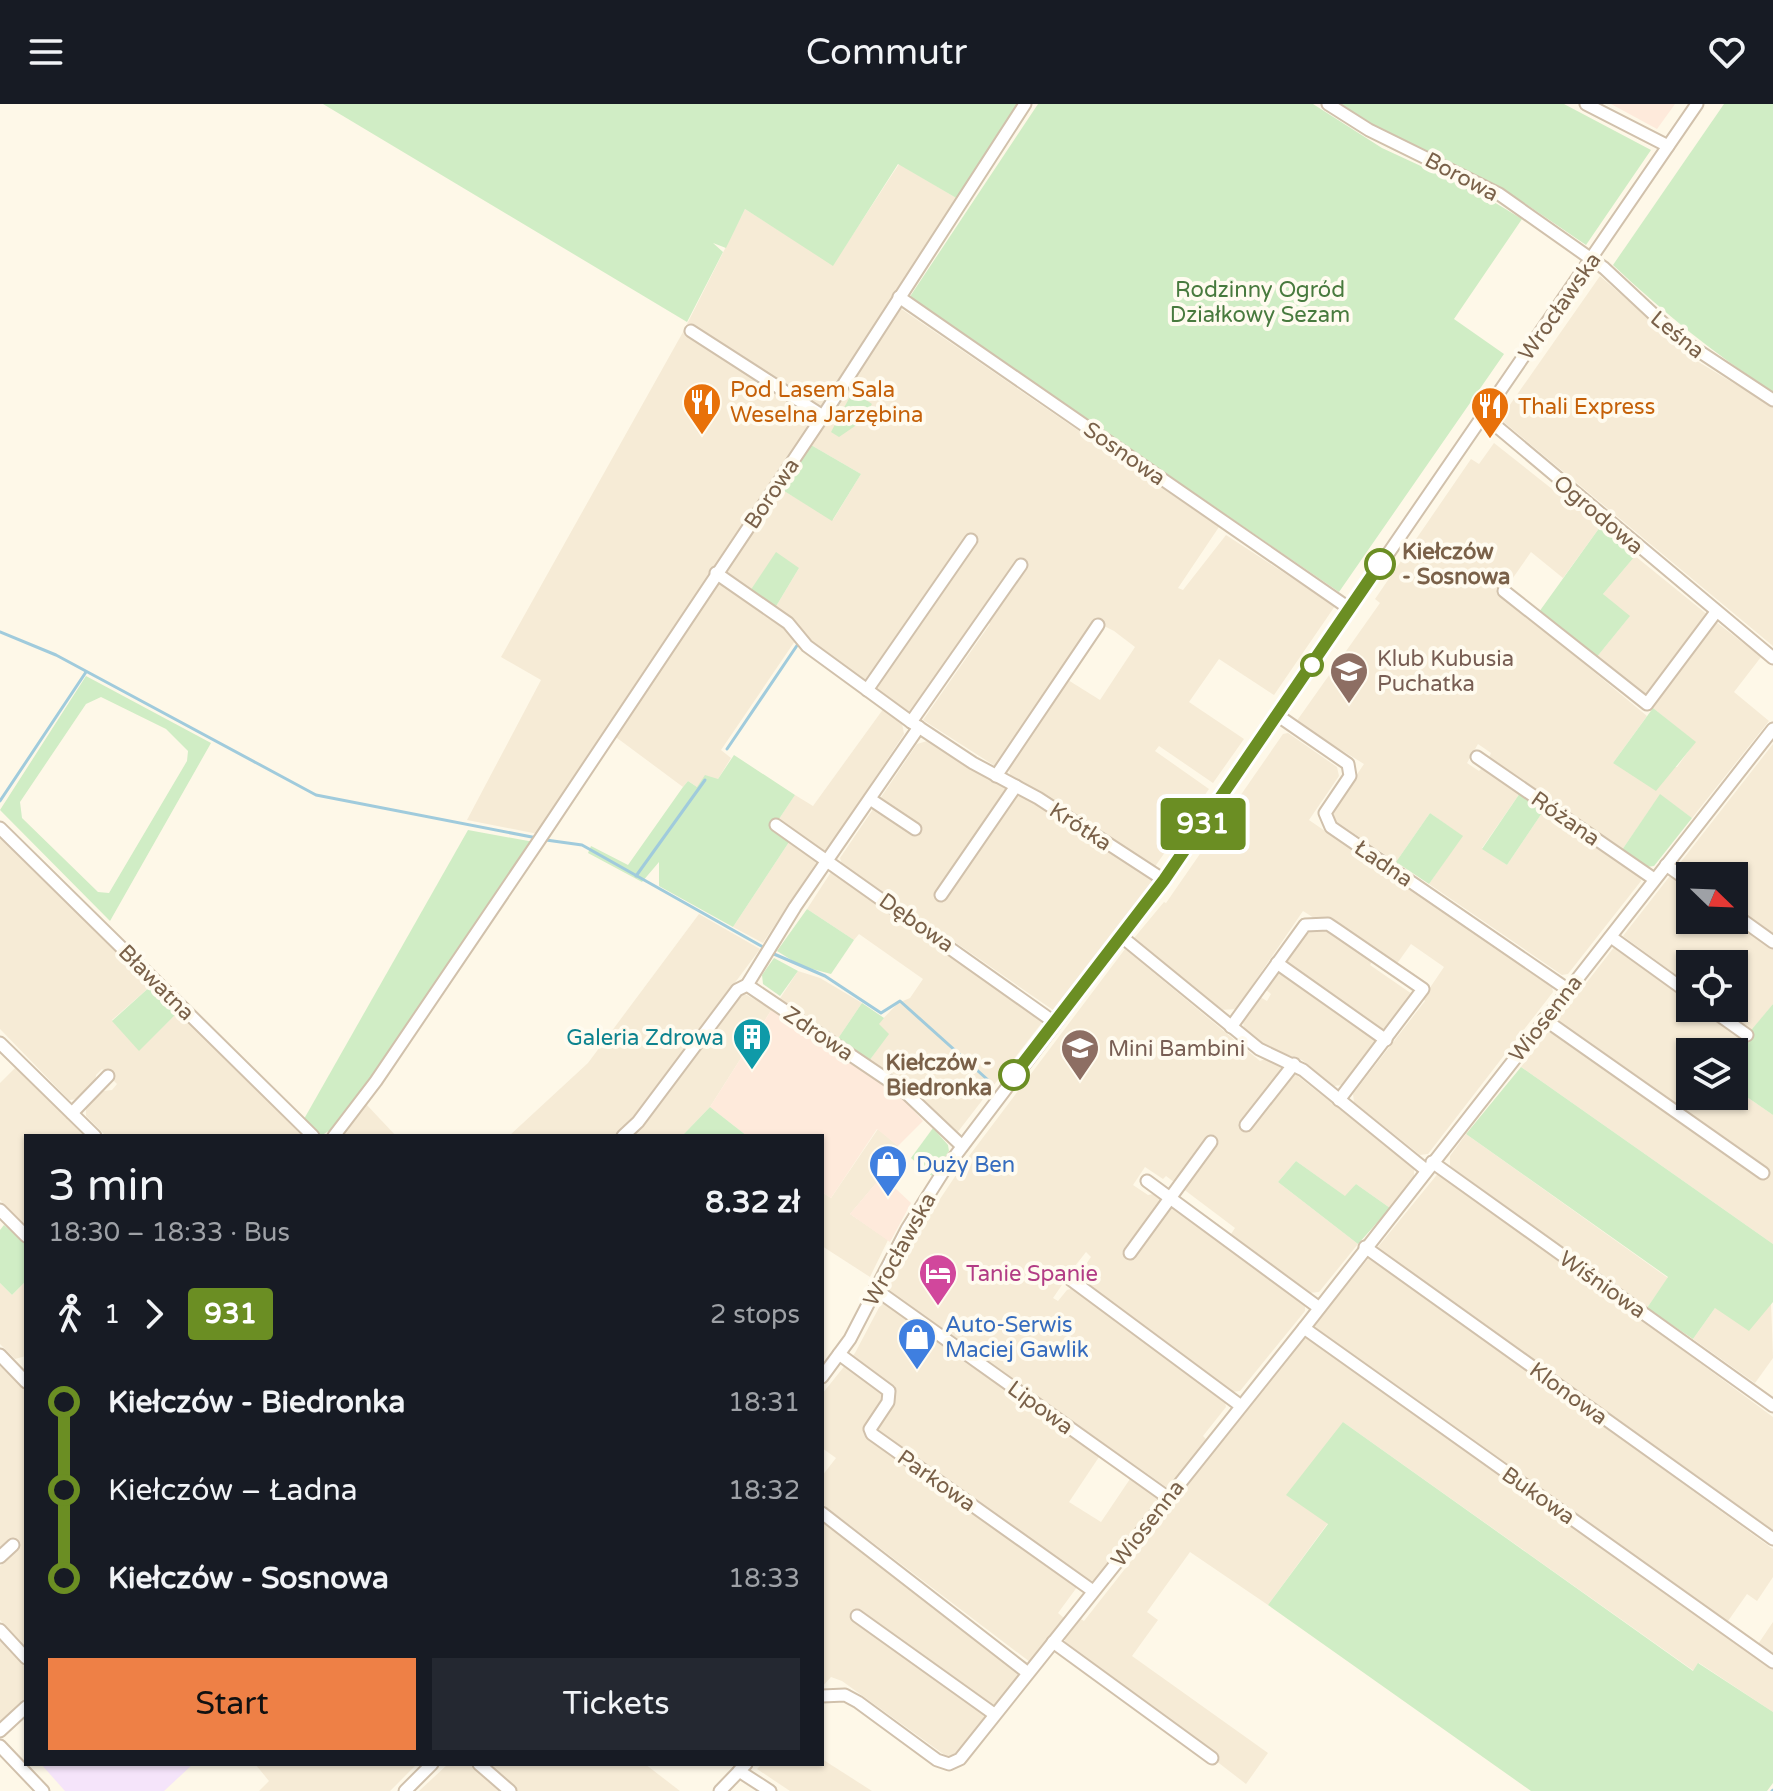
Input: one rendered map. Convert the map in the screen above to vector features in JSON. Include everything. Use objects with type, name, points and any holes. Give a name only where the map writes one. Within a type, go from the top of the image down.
[{"type":"street","name":"Borowa","points":[[336,1134],[376,1081],[540,839],[823,416],[1025,104]]},
{"type":"street","name":"Borowa","points":[[1328,104],[1369,130],[1489,188],[1591,258]]},
{"type":"street","name":"Wrocławska","points":[[824,1374],[839,1354],[912,1221],[962,1146],[1164,880],[1697,104]]},
{"type":"street","points":[[1592,105],[1668,146]]},
{"type":"street","name":"Leśna","points":[[1591,258],[1679,338],[1773,400]]},
{"type":"street","name":"Sosnowa","points":[[899,297],[1350,609]]},
{"type":"street","points":[[691,331],[823,416]]},
{"type":"street","name":"Ogrodowa","points":[[1483,415],[1773,658]]},
{"type":"street","points":[[867,690],[971,540]]},
{"type":"street","points":[[625,1134],[638,1122],[737,990],[747,985],[826,859],[870,799],[1021,565]]},
{"type":"street","name":"Krótka","points":[[716,573],[788,623],[807,646],[915,725],[1164,880]]},
{"type":"street","points":[[1504,591],[1647,704],[1716,612]]},
{"type":"street","points":[[996,776],[1098,625]]},
{"type":"street","name":"Ładna","points":[[1277,715],[1348,764],[1350,776],[1325,813],[1331,827],[1567,989]]},
{"type":"street","name":"Wiosenna","points":[[824,1696],[845,1695],[858,1702],[937,1760],[949,1764],[960,1759],[1304,1328],[1773,729]]},
{"type":"street","name":"Różana","points":[[1477,757],[1654,879]]},
{"type":"street","points":[[941,895],[1016,786]]},
{"type":"street","points":[[870,799],[915,829]]},
{"type":"street","name":"Dębowa","points":[[776,825],[1054,1022]]},
{"type":"street","name":"Bławatna","points":[[0,828],[311,1134]]},
{"type":"street","points":[[1666,865],[1676,872]]},
{"type":"street","points":[[1231,1027],[1305,925],[1328,924],[1423,989],[1339,1100]]},
{"type":"street","points":[[1748,924],[1773,942]]},
{"type":"street","name":"Wiśniowa","points":[[1122,937],[1259,1049],[1294,1064],[1429,1166],[1773,1406]]},
{"type":"street","points":[[1611,937],[1676,984]]},
{"type":"street","points":[[1277,963],[1386,1040]]},
{"type":"street","name":"Zdrowa","points":[[747,985],[904,1091],[962,1146]]},
{"type":"street","points":[[1544,1019],[1763,1173]]},
{"type":"street","points":[[1729,1022],[1747,1035]]},
{"type":"street","points":[[0,1043],[93,1134]]},
{"type":"street","points":[[1246,1125],[1294,1064]]},
{"type":"street","points":[[72,1113],[108,1076]]},
{"type":"street","points":[[1130,1253],[1211,1142]]},
{"type":"street","points":[[1147,1181],[1318,1307]]},
{"type":"street","points":[[0,1210],[24,1234]]},
{"type":"street","name":"Klonowa","points":[[1365,1247],[1773,1539]]},
{"type":"street","points":[[1070,1279],[1241,1406]]},
{"type":"street","name":"Lipowa","points":[[875,1289],[1167,1497]]},
{"type":"street","name":"Bukowa","points":[[1304,1328],[1773,1662]]},
{"type":"street","name":"Parkowa","points":[[839,1354],[889,1391],[888,1402],[870,1429],[872,1434],[1093,1591]]},
{"type":"street","points":[[0,1355],[24,1380]]},
{"type":"street","points":[[824,1515],[1028,1673]]},
{"type":"street","points":[[0,1557],[13,1545]]},
{"type":"street","points":[[857,1616],[994,1714]]},
{"type":"street","points":[[0,1630],[24,1656]]},
{"type":"street","points":[[1053,1642],[1212,1758]]},
{"type":"street","points":[[0,1731],[24,1709]]},
{"type":"street","points":[[0,1746],[43,1791]]},
{"type":"street","points":[[405,1791],[430,1766]]},
{"type":"street","points":[[481,1766],[510,1791]]},
{"type":"street","points":[[720,1791],[743,1768],[770,1791]]},
{"type":"shaded area","points":[[1611,104],[1675,104],[1657,129]]},
{"type":"shaded area","points":[[899,164],[958,199],[839,380],[538,834],[467,820],[541,680],[501,657],[683,332],[745,209],[833,265]]},
{"type":"shaded area","points":[[1600,276],[1697,361],[1773,407],[1773,646],[1500,419]]},
{"type":"shaded area","points":[[900,308],[1219,527],[1178,588],[1183,590],[1226,535],[1335,606],[1274,695],[1219,659],[1189,702],[1244,739],[1213,783],[1159,746],[1155,751],[1209,789],[1154,868],[1010,775],[1009,767],[1068,680],[1100,700],[1135,647],[1114,631],[1094,621],[995,766],[923,720],[990,624],[981,615],[910,717],[809,642],[775,608],[799,568],[750,591],[726,575],[781,489],[833,520],[861,474],[811,445]]},
{"type":"shaded area","points":[[1494,443],[1600,527],[1563,578],[1531,552],[1501,595],[1647,716],[1613,763],[1677,767],[1695,742],[1653,708],[1715,621],[1761,657],[1734,692],[1769,721],[1692,818],[1660,795],[1622,850],[1489,758],[1491,753],[1478,744],[1467,763],[1479,771],[1482,768],[1520,793],[1482,848],[1507,865],[1544,810],[1640,875],[1641,881],[1568,974],[1562,975],[1429,884],[1462,836],[1430,813],[1396,862],[1334,820],[1333,810],[1364,764],[1296,722],[1380,603],[1375,599],[1471,459],[1479,464]]},
{"type":"shaded area","points":[[1635,556],[1709,616],[1645,698],[1596,658],[1629,617],[1603,594]]},
{"type":"shaded area","points":[[717,579],[788,629],[795,641],[721,750],[731,758],[718,779],[697,787],[688,781],[683,787],[613,735]]},
{"type":"shaded area","points":[[884,708],[902,723],[904,734],[827,850],[821,851],[777,822],[795,795],[813,806]]},
{"type":"shaded area","points":[[1288,733],[1337,767],[1339,776],[1309,820],[1552,987],[1553,992],[1428,1154],[1420,1155],[1354,1102],[1353,1094],[1425,1001],[1423,998],[1444,967],[1411,944],[1396,965],[1329,919],[1314,918],[1303,911],[1236,1009],[1221,1010],[1134,938],[1166,903],[1283,734]]},
{"type":"shaded area","points":[[927,741],[1008,789],[1047,806],[1156,878],[1053,1010],[842,864],[840,858],[917,744]]},
{"type":"shaded area","points":[[1773,744],[1773,1004],[1752,1030],[1741,1022],[1748,1022],[1748,950],[1676,950],[1676,975],[1623,936],[1676,868],[1676,934],[1748,934],[1748,862],[1681,862]]},
{"type":"shaded area","points":[[0,833],[153,984],[112,1020],[139,1050],[179,1011],[304,1134],[104,1134],[86,1116],[86,1107],[103,1091],[112,1090],[117,1084],[102,1069],[96,1075],[95,1084],[80,1099],[69,1100],[0,1029]]},
{"type":"shaded area","points":[[791,839],[814,855],[816,863],[763,943],[733,927]]},
{"type":"shaded area","points":[[833,869],[1044,1020],[957,1133],[906,1086],[869,1061],[888,1034],[878,1024],[898,1003],[910,998],[923,979],[859,934],[854,940],[807,909]]},
{"type":"shaded area","points":[[699,914],[760,949],[635,1117],[617,1134],[511,1134],[588,1063]]},
{"type":"shaded area","points":[[1328,929],[1373,960],[1370,965],[1412,994],[1342,1085],[1334,1086],[1302,1060],[1267,1047],[1244,1029],[1243,1022],[1260,997],[1267,1001],[1271,994],[1265,989],[1306,930]]},
{"type":"shaded area","points":[[1615,946],[1676,991],[1676,1022],[1719,1022],[1742,1038],[1676,1038],[1676,1110],[1748,1110],[1748,1098],[1773,1115],[1773,1244],[1521,1067]]},
{"type":"shaded area","points":[[1125,949],[1260,1061],[1268,1058],[1285,1066],[1414,1168],[1414,1177],[1390,1208],[1356,1184],[1346,1197],[1296,1161],[1278,1182],[1358,1244],[1319,1292],[1309,1293],[1231,1234],[1235,1228],[1166,1176],[1163,1179],[1145,1167],[1133,1185],[1148,1195],[1153,1194],[1305,1305],[1305,1311],[1240,1391],[1232,1392],[1080,1280],[1080,1273],[1091,1257],[1086,1252],[1075,1266],[1053,1298],[1058,1301],[1067,1290],[1074,1288],[1225,1402],[1226,1407],[1203,1436],[1206,1439],[1169,1489],[887,1291],[912,1241],[966,1160]]},
{"type":"shaded area","points":[[798,971],[820,978],[862,1003],[837,1040],[779,1000]]},
{"type":"shaded area","points":[[745,994],[772,1009],[710,1107],[684,1134],[632,1134],[737,995]]},
{"type":"shaded area","points":[[772,1009],[897,1092],[923,1121],[898,1146],[877,1129],[831,1198],[824,1193],[824,1134],[744,1134],[710,1107]]},
{"type":"shaded area","points":[[16,1067],[83,1134],[24,1134],[24,1225],[0,1200],[0,1083]]},
{"type":"shaded area","points":[[365,1103],[394,1134],[344,1134]]},
{"type":"shaded area","points":[[878,1129],[898,1146],[879,1173],[882,1176],[850,1214],[888,1240],[870,1277],[824,1247],[824,1193],[831,1198]]},
{"type":"shaded area","points":[[1466,1134],[1668,1278],[1647,1308],[1450,1166],[1450,1156]]},
{"type":"shaded area","points":[[1440,1171],[1773,1417],[1773,1530],[1508,1341],[1501,1352],[1773,1549],[1773,1577],[1757,1601],[1747,1594],[1721,1631],[1752,1653],[1773,1622],[1773,1712],[1699,1663],[1694,1671],[1343,1422],[1328,1523],[1268,1605],[1190,1552],[1147,1612],[1158,1620],[1132,1656],[1268,1753],[1246,1784],[1066,1645],[1064,1637],[1079,1618],[1084,1621],[1157,1528],[1217,1444]]},
{"type":"shaded area","points":[[882,1176],[911,1203],[890,1242],[850,1214]]},
{"type":"shaded area","points":[[0,1283],[12,1295],[24,1283],[24,1357],[15,1359],[0,1344]]},
{"type":"shaded area","points":[[883,1300],[956,1352],[957,1357],[1101,1454],[1069,1502],[1101,1522],[1132,1476],[1161,1497],[1094,1581],[1083,1579],[1058,1613],[1064,1618],[1030,1662],[824,1506],[824,1473],[836,1458],[824,1449],[824,1392],[855,1353]]},
{"type":"shaded area","points":[[1771,1301],[1773,1358],[1755,1383],[1693,1339],[1715,1308]]},
{"type":"shaded area","points":[[0,1363],[24,1387],[24,1648],[0,1620],[0,1566],[19,1547],[11,1539],[0,1550]]},
{"type":"shaded area","points":[[824,1522],[1020,1675],[954,1758],[946,1756],[842,1681],[831,1677],[824,1685]]},
{"type":"shaded area","points":[[0,1639],[24,1666],[24,1704],[0,1728]]},
{"type":"shaded area","points":[[824,1760],[872,1791],[790,1791],[757,1769],[760,1766],[824,1766]]},
{"type":"shaded area","points":[[43,1766],[191,1766],[164,1791],[65,1791]]},
{"type":"shaded area","points":[[257,1766],[415,1766],[390,1791],[259,1791],[269,1781]]},
{"type":"shaded area","points":[[446,1766],[648,1766],[680,1791],[419,1791]]},
{"type":"green space","points":[[323,104],[1019,104],[958,199],[898,164],[833,266],[745,209],[726,248],[713,243],[723,252],[687,322]]},
{"type":"green space","name":"Rodzinny Ogród Działkowy Sezam","points":[[1038,104],[1313,104],[1382,148],[1479,193],[1522,219],[1454,319],[1504,354],[1339,592],[909,298]]},
{"type":"green space","points":[[1339,104],[1564,104],[1651,150],[1586,245],[1508,192],[1368,123]]},
{"type":"green space","points":[[1724,104],[1773,104],[1773,392],[1690,332],[1613,265]]},
{"type":"green space","points":[[853,391],[872,404],[858,424],[839,437],[831,432]]},
{"type":"green space","points":[[811,445],[861,474],[832,521],[781,489]]},
{"type":"green space","points":[[1600,527],[1635,556],[1603,594],[1630,616],[1596,658],[1539,612]]},
{"type":"green space","points":[[776,552],[799,568],[775,608],[750,591]]},
{"type":"green space","points":[[86,676],[211,743],[110,921],[0,810]],"holes":[[[101,697],[166,729],[188,751],[187,761],[109,893],[98,892],[22,818],[20,802],[86,704]]]},
{"type":"green space","points":[[1653,708],[1696,742],[1656,791],[1613,763]]},
{"type":"green space","points":[[734,755],[795,795],[773,828],[791,839],[733,927],[659,886],[659,862],[642,882],[588,853],[591,846],[628,865],[688,781],[697,787],[705,775],[718,779]]},
{"type":"green space","points":[[1520,793],[1544,810],[1507,865],[1482,849]]},
{"type":"green space","points":[[1660,794],[1692,818],[1654,866],[1647,867],[1622,850]]},
{"type":"green space","points":[[1430,813],[1463,836],[1429,884],[1396,862]]},
{"type":"green space","points":[[468,830],[534,842],[342,1122],[319,1134],[304,1119]]},
{"type":"green space","points":[[807,909],[854,940],[831,974],[801,966],[777,951]]},
{"type":"green space","points":[[774,958],[798,971],[780,996],[763,984],[762,975]]},
{"type":"green space","points":[[153,984],[179,1011],[139,1051],[112,1021]]},
{"type":"green space","points":[[862,1003],[884,1018],[879,1024],[889,1034],[869,1061],[837,1040]]},
{"type":"green space","points":[[1773,1004],[1773,1115],[1748,1098],[1748,1038],[1745,1038]]},
{"type":"green space","points":[[1521,1067],[1773,1244],[1773,1302],[1749,1331],[1715,1308],[1693,1339],[1647,1308],[1668,1277],[1466,1134]]},
{"type":"green space","points":[[710,1107],[744,1134],[684,1134]]},
{"type":"green space","points":[[933,1128],[948,1145],[949,1151],[932,1176],[911,1158]]},
{"type":"green space","points":[[1296,1161],[1345,1196],[1356,1184],[1390,1208],[1358,1244],[1278,1182]]},
{"type":"green space","points":[[4,1225],[24,1242],[24,1283],[12,1295],[0,1283],[0,1230]]},
{"type":"green space","points":[[1343,1422],[1693,1671],[1698,1663],[1773,1712],[1773,1783],[1767,1791],[1531,1791],[1268,1605],[1328,1524],[1286,1495]]},
{"type":"waterway","points":[[0,632],[56,655],[316,795],[537,838]]},
{"type":"waterway","points":[[727,749],[798,644]]},
{"type":"waterway","points":[[0,801],[86,672]]},
{"type":"waterway","points":[[636,876],[705,780]]},
{"type":"waterway","points":[[546,840],[582,845],[763,947]]},
{"type":"waterway","points":[[774,954],[825,976],[881,1013],[900,1001],[988,1080]]},
{"type":"bus line","name":"931","points":[[1014,1075],[1164,880],[1380,564]]},
{"type":"place","name":"Pod Lasem Sala Weselna Jarzębina","points":[[702,436]]},
{"type":"place","name":"Thali Express","points":[[1490,440]]},
{"type":"place","name":"Kiełczów - Sosnowa","points":[[1380,564]]},
{"type":"place","name":"Klub Kubusia Puchatka","points":[[1349,705]]},
{"type":"place","name":"Galeria Zdrowa","points":[[752,1071]]},
{"type":"place","name":"Kiełczów - Biedronka","points":[[1014,1075]]},
{"type":"place","name":"Mini Bambini","points":[[1080,1082]]},
{"type":"place","name":"Duży Ben","points":[[888,1198]]},
{"type":"place","name":"Tanie Spanie","points":[[938,1307]]},
{"type":"place","name":"Auto-Serwis Maciej Gawlik","points":[[917,1371]]}]
